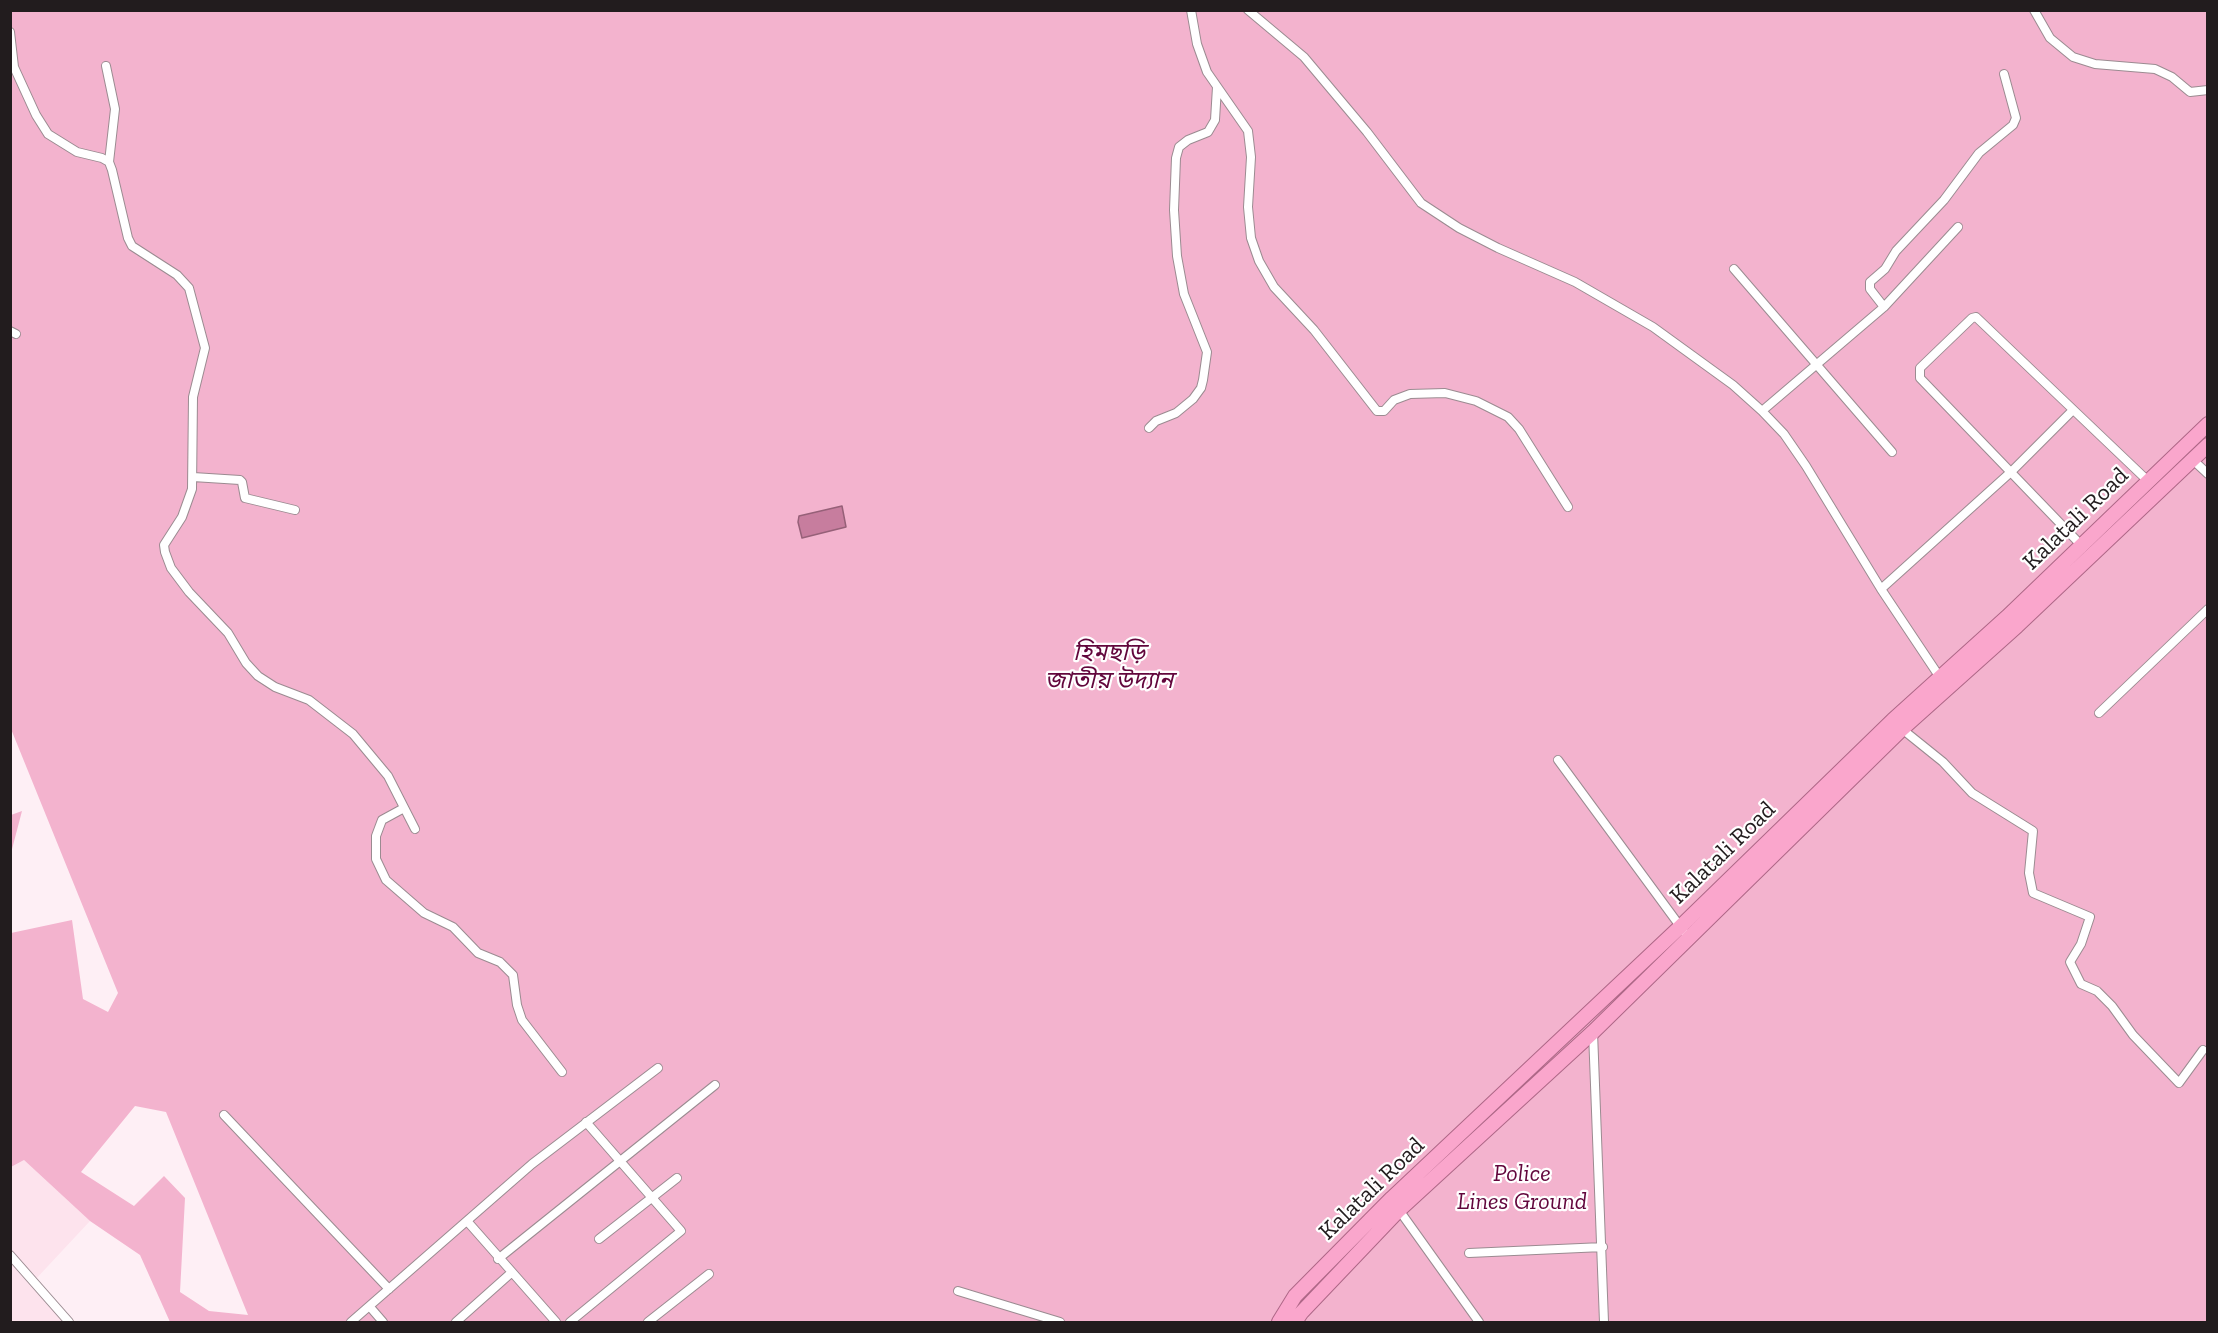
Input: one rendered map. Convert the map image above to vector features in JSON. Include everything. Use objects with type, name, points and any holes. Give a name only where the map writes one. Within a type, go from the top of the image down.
[{"type":"highway","name":"Kalatali Road","points":[[1295,1323],[1301,1313],[1399,1210],[1593,1032],[1684,932],[1939,676],[2007,617],[2208,424]]},
{"type":"highway","name":"Kalatali Road","points":[[1279,1323],[1295,1296],[1392,1198],[1558,1041],[1684,932],[1902,729],[2017,626],[2208,445]]},
{"type":"highway","points":[[1558,1041],[1571,1052]]},
{"type":"street","points":[[1191,10],[1197,44],[1207,72],[1248,131],[1251,157],[1248,207],[1251,238],[1259,261],[1274,287],[1314,330],[1377,411],[1384,411],[1394,400],[1410,394],[1445,393],[1476,401],[1508,417],[1519,429],[1568,507]]},
{"type":"street","points":[[1248,10],[1304,57],[1367,132],[1421,203],[1479,238],[1575,282],[1653,327],[1733,385],[1762,411],[1784,434],[1806,466],[1881,589],[1939,676]]},
{"type":"street","points":[[2034,10],[2050,39],[2073,57],[2095,64],[2155,69],[2172,77],[2190,92],[2208,90]]},
{"type":"street","points":[[10,32],[14,67],[36,115],[48,134],[77,152],[109,162]]},
{"type":"street","points":[[106,66],[115,109],[109,162],[128,238],[132,246],[177,275],[189,288],[203,337],[204,353],[193,397],[191,423],[192,489],[182,517],[164,545],[171,568],[189,592],[228,633],[246,663],[258,676],[275,687],[309,700],[353,734],[388,776],[415,829]]},
{"type":"street","points":[[1884,307],[1870,289],[1870,282],[1885,269],[1896,251],[1944,200],[1979,153],[2013,125],[2016,118],[2004,74]]},
{"type":"street","points":[[1149,428],[1156,421],[1176,413],[1193,399],[1201,388],[1203,380],[1207,352],[1184,294],[1177,256],[1174,210],[1176,158],[1179,147],[1188,140],[1209,132],[1215,120],[1217,87]]},
{"type":"street","points":[[1762,411],[1884,307],[1958,227]]},
{"type":"street","points":[[1734,269],[1892,452]]},
{"type":"street","points":[[2082,546],[1920,378],[1920,368],[1972,318],[1976,317],[2148,481]]},
{"type":"street","points":[[1881,589],[2012,471],[2073,410]]},
{"type":"street","points":[[2193,460],[2208,474]]},
{"type":"street","points":[[193,477],[240,480],[242,494],[245,498],[295,510]]},
{"type":"street","points":[[2099,713],[2208,609]]},
{"type":"street","points":[[1902,729],[1943,762],[1972,793],[2033,831],[2029,873],[2032,893],[2090,917],[2080,944],[2070,962],[2081,984],[2097,991],[2112,1006],[2133,1035],[2179,1083],[2203,1050]]},
{"type":"street","points":[[1558,760],[1684,932]]},
{"type":"street","points":[[404,808],[382,820],[376,836],[376,859],[386,880],[424,913],[453,927],[478,953],[500,962],[513,975],[517,1005],[522,1020],[562,1072]]},
{"type":"street","points":[[1593,1032],[1603,1247],[1604,1323]]},
{"type":"street","points":[[351,1323],[532,1164],[658,1068]]},
{"type":"street","points":[[498,1259],[715,1084]]},
{"type":"street","points":[[224,1115],[389,1289]]},
{"type":"street","points":[[570,1323],[681,1231],[586,1122]]},
{"type":"street","points":[[599,1239],[677,1178]]},
{"type":"street","points":[[1399,1210],[1412,1225],[1479,1323]]},
{"type":"street","points":[[467,1221],[556,1323]]},
{"type":"street","points":[[1469,1253],[1603,1247]]},
{"type":"street","points":[[10,1255],[69,1323]]},
{"type":"street","points":[[456,1323],[511,1273]]},
{"type":"street","points":[[648,1323],[709,1275]]},
{"type":"street","points":[[958,1290],[1060,1323]]},
{"type":"street","points":[[370,1307],[383,1323]]},
{"type":"shaded area","points":[[842,506],[846,527],[802,538],[798,522],[799,516]]},
{"type":"shaded area","points":[[24,1160],[90,1221],[34,1281],[69,1322],[11,1322],[11,1167]]},
{"type":"green space","name":"হিমছড়ি জাতীয় উদ্যান","points":[[11,11],[2207,11],[2207,1322],[170,1322],[140,1255],[90,1221],[24,1160],[11,1167],[11,933],[72,920],[83,999],[108,1012],[118,993],[11,729]],"holes":[[[135,1106],[166,1112],[248,1315],[209,1311],[180,1292],[185,1198],[164,1176],[134,1206],[81,1172]]]},
{"type":"green space","points":[[22,811],[11,853],[11,815]]},
{"type":"park label","name":"Police Lines Ground","points":[[1522,1188]]}]
